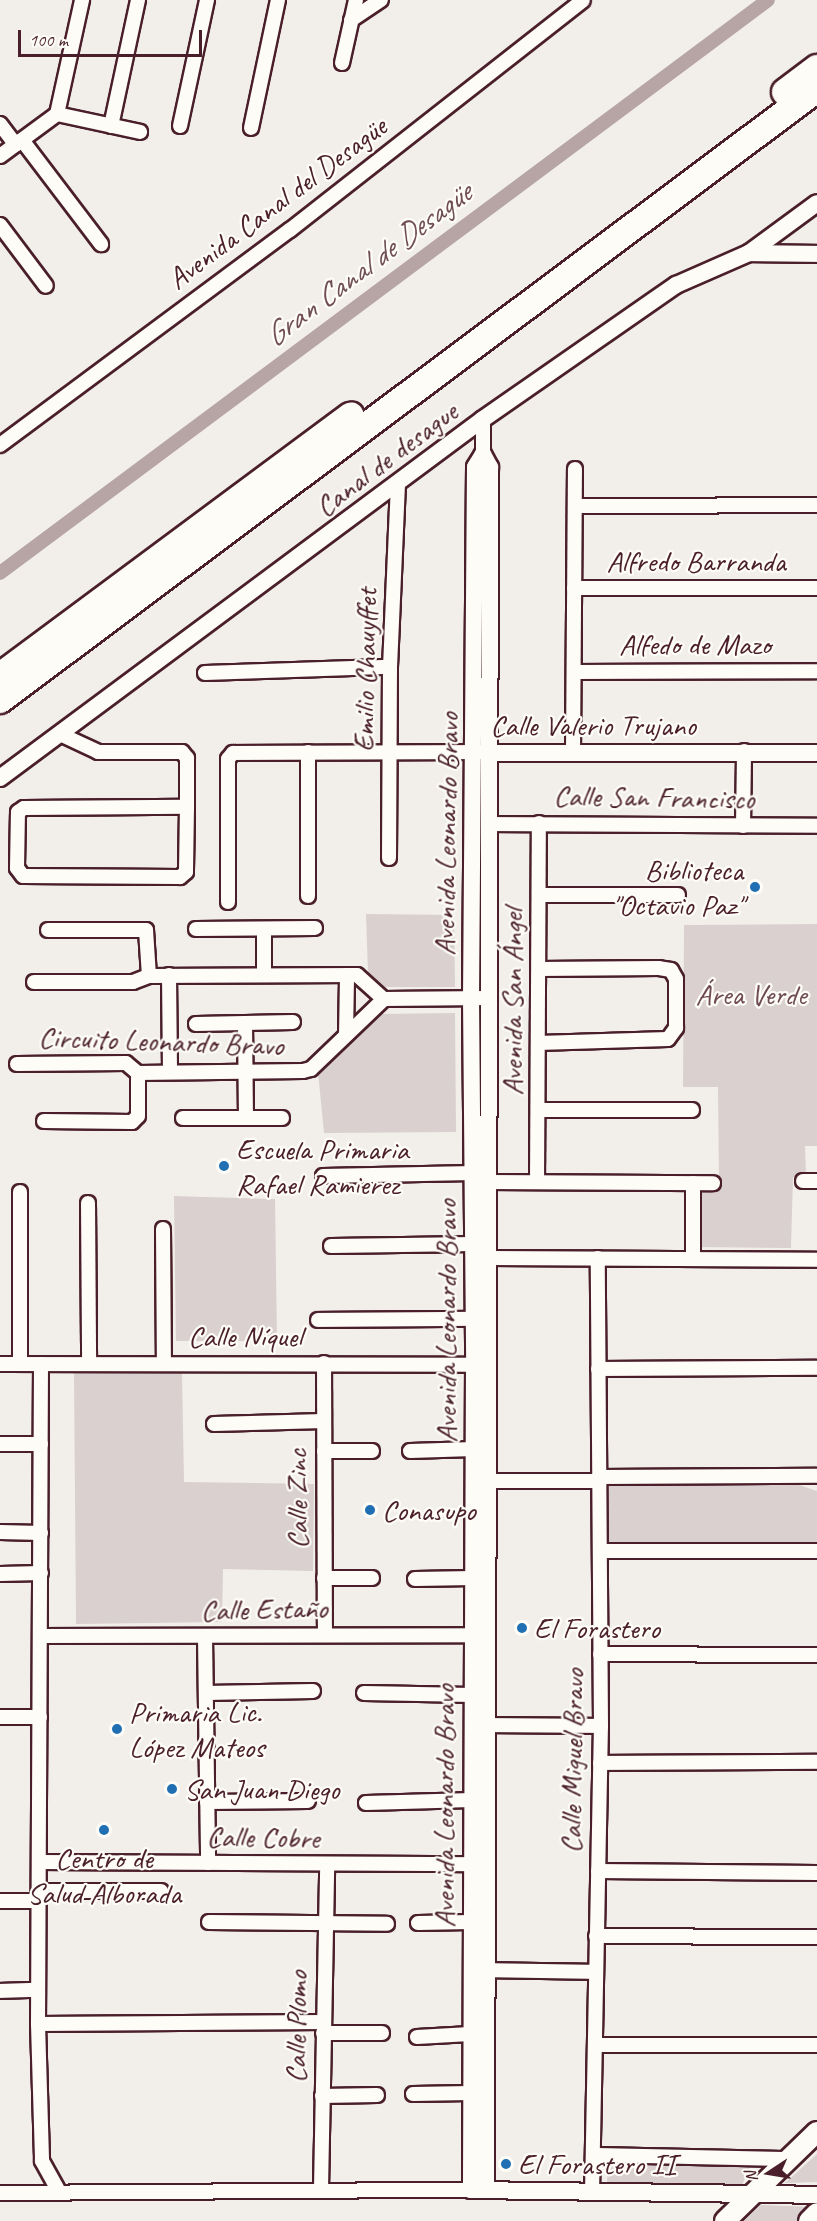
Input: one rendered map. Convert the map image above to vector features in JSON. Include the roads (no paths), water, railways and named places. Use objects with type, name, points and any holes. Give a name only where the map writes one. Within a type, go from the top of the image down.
[{"type":"highway","points":[[0,676],[817,68]]},
{"type":"highway","points":[[0,700],[817,89]]},
{"type":"main road","points":[[725,2221],[817,2132]]},
{"type":"main road","points":[[809,2221],[817,2213]]},
{"type":"street","points":[[0,156],[57,114],[82,0]]},
{"type":"street","points":[[111,126],[138,0]]},
{"type":"street","points":[[180,126],[207,0]]},
{"type":"street","points":[[251,128],[278,0]]},
{"type":"street","points":[[342,63],[356,0]]},
{"type":"street","points":[[351,20],[381,0]]},
{"type":"street","name":"Avenida Canal del Desagüe","points":[[3,437],[290,230],[583,0]]},
{"type":"street","points":[[57,114],[140,132]]},
{"type":"street","points":[[0,124],[19,142],[101,244]]},
{"type":"street","name":"Canal de desague","points":[[0,778],[62,735],[483,419],[676,285],[749,253],[817,202]]},
{"type":"street","points":[[0,225],[46,286]]},
{"type":"street","points":[[749,253],[817,254]]},
{"type":"street","name":"Avenida Leonardo Bravo","points":[[478,2190],[485,1970],[472,1800],[472,1695],[480,1635],[489,1481],[482,1365],[474,1319],[473,1244],[482,752],[475,467],[483,454],[483,419]]},
{"type":"street","points":[[573,752],[575,469]]},
{"type":"street","name":"Emilio Chauyffet","points":[[389,858],[390,667],[398,484]]},
{"type":"street","points":[[574,506],[817,505]]},
{"type":"street","name":"Alfredo Barranda","points":[[574,588],[817,588]]},
{"type":"street","points":[[206,673],[390,667]]},
{"type":"street","name":"Alfedo de Mazo","points":[[574,672],[817,671]]},
{"type":"street","points":[[62,735],[98,752],[182,752],[187,759],[187,807],[186,872],[180,877],[23,876],[17,868],[18,812],[24,808],[187,807]]},
{"type":"street","points":[[743,826],[744,751]]},
{"type":"street","name":"Calle Valerio Trujano","points":[[228,902],[228,759],[233,753],[744,751],[817,753]]},
{"type":"street","points":[[308,752],[308,896]]},
{"type":"street","name":"Avenida Leonardo Bravo","points":[[478,2190],[470,2093],[470,1922],[478,1864],[487,1725],[480,1635],[472,1578],[474,1449],[489,1258],[489,1182],[479,998],[489,824],[482,752]]},
{"type":"street","name":"Avenida San Ángel","points":[[537,1182],[539,823]]},
{"type":"street","name":"Calle San Francisco","points":[[489,824],[817,826]]},
{"type":"street","points":[[539,895],[678,895]]},
{"type":"street","points":[[196,929],[315,928]]},
{"type":"street","points":[[264,929],[264,975]]},
{"type":"street","points":[[48,930],[146,930],[149,976]]},
{"type":"street","points":[[538,1043],[668,1039],[676,1028],[676,979],[671,970],[539,969]]},
{"type":"street","points":[[169,975],[170,1072]]},
{"type":"street","name":"Circuito Leonardo Bravo","points":[[17,1064],[126,1063],[138,1073],[311,1069],[384,999],[357,975],[169,975],[149,976],[133,982],[34,982]]},
{"type":"street","points":[[346,1035],[347,975]]},
{"type":"street","points":[[384,999],[479,998]]},
{"type":"street","points":[[196,1024],[293,1022]]},
{"type":"street","points":[[245,1023],[246,1118]]},
{"type":"street","points":[[44,1121],[132,1122],[138,1116],[138,1073]]},
{"type":"street","points":[[538,1110],[692,1110]]},
{"type":"street","points":[[183,1118],[282,1118]]},
{"type":"street","points":[[323,1176],[473,1173]]},
{"type":"street","points":[[489,1182],[712,1183]]},
{"type":"street","points":[[693,1183],[693,1258]]},
{"type":"street","points":[[20,1192],[20,1364]]},
{"type":"street","points":[[88,1203],[89,1364]]},
{"type":"street","points":[[163,1229],[164,1363]]},
{"type":"street","points":[[331,1246],[473,1244]]},
{"type":"street","points":[[489,1258],[817,1260]]},
{"type":"street","name":"Calle Miguel Bravo","points":[[592,2193],[601,1726],[598,1258]]},
{"type":"street","points":[[318,1320],[474,1319]]},
{"type":"street","name":"Calle Zinc","points":[[324,1363],[325,1635]]},
{"type":"street","name":"Calle Níquel","points":[[0,1364],[482,1365]]},
{"type":"street","points":[[41,1364],[38,2024],[42,2161],[58,2190]]},
{"type":"street","points":[[598,1369],[817,1368]]},
{"type":"street","points":[[214,1424],[324,1421]]},
{"type":"street","points":[[0,1444],[41,1444]]},
{"type":"street","points":[[410,1451],[474,1449]]},
{"type":"street","points":[[324,1451],[372,1451]]},
{"type":"street","points":[[489,1481],[811,1478]]},
{"type":"street","points":[[0,1532],[41,1533]]},
{"type":"street","points":[[600,1551],[817,1551]]},
{"type":"street","points":[[0,1574],[41,1573]]},
{"type":"street","points":[[324,1578],[372,1578]]},
{"type":"street","points":[[415,1579],[472,1578]]},
{"type":"street","name":"Calle Estaño","points":[[41,1636],[480,1635]]},
{"type":"street","points":[[205,1637],[208,1863]]},
{"type":"street","points":[[600,1654],[817,1655]]},
{"type":"street","points":[[206,1693],[313,1690]]},
{"type":"street","points":[[364,1694],[472,1695]]},
{"type":"street","points":[[0,1717],[40,1717]]},
{"type":"street","points":[[487,1725],[601,1726]]},
{"type":"street","points":[[600,1763],[817,1762]]},
{"type":"street","points":[[366,1803],[472,1800]]},
{"type":"street","points":[[207,1802],[308,1801]]},
{"type":"street","name":"Calle Cobre","points":[[39,1862],[478,1864]]},
{"type":"street","name":"Calle Plomo","points":[[321,2189],[327,1865]]},
{"type":"street","points":[[598,1871],[817,1873]]},
{"type":"street","points":[[0,1902],[38,1896],[161,1891]]},
{"type":"street","points":[[208,1922],[387,1924]]},
{"type":"street","points":[[418,1923],[470,1922]]},
{"type":"street","points":[[596,1936],[817,1937]]},
{"type":"street","points":[[485,1970],[596,1972]]},
{"type":"street","points":[[0,1991],[38,1990]]},
{"type":"street","points":[[38,2024],[323,2028],[382,2033]]},
{"type":"street","points":[[417,2037],[470,2034]]},
{"type":"street","points":[[595,2045],[817,2045]]},
{"type":"street","points":[[413,2094],[470,2093]]},
{"type":"street","points":[[322,2096],[377,2095]]},
{"type":"street","points":[[593,2155],[788,2159]]},
{"type":"street","points":[[0,2193],[58,2190],[321,2189],[817,2195]]},
{"type":"waterway","name":"Gran Canal de Desagüe","points":[[0,573],[768,0]]},
{"type":"place","name":"Biblioteca \"Octavio Paz\"","points":[[755,887]]},
{"type":"place","name":"Escuela Primaria Rafael Ramierez","points":[[224,1166]]},
{"type":"place","name":"Conasupo","points":[[370,1510]]},
{"type":"place","name":"El Forastero","points":[[522,1628]]},
{"type":"place","name":"Primaria Lic. López Mateos","points":[[117,1729]]},
{"type":"place","name":"San Juan Diego","points":[[172,1789]]},
{"type":"place","name":"Centro de Salud Alborada","points":[[104,1830]]},
{"type":"place","name":"El Forastero II","points":[[506,2164]]},
{"type":"park label","name":"Área Verde","points":[[751,994]]}]
